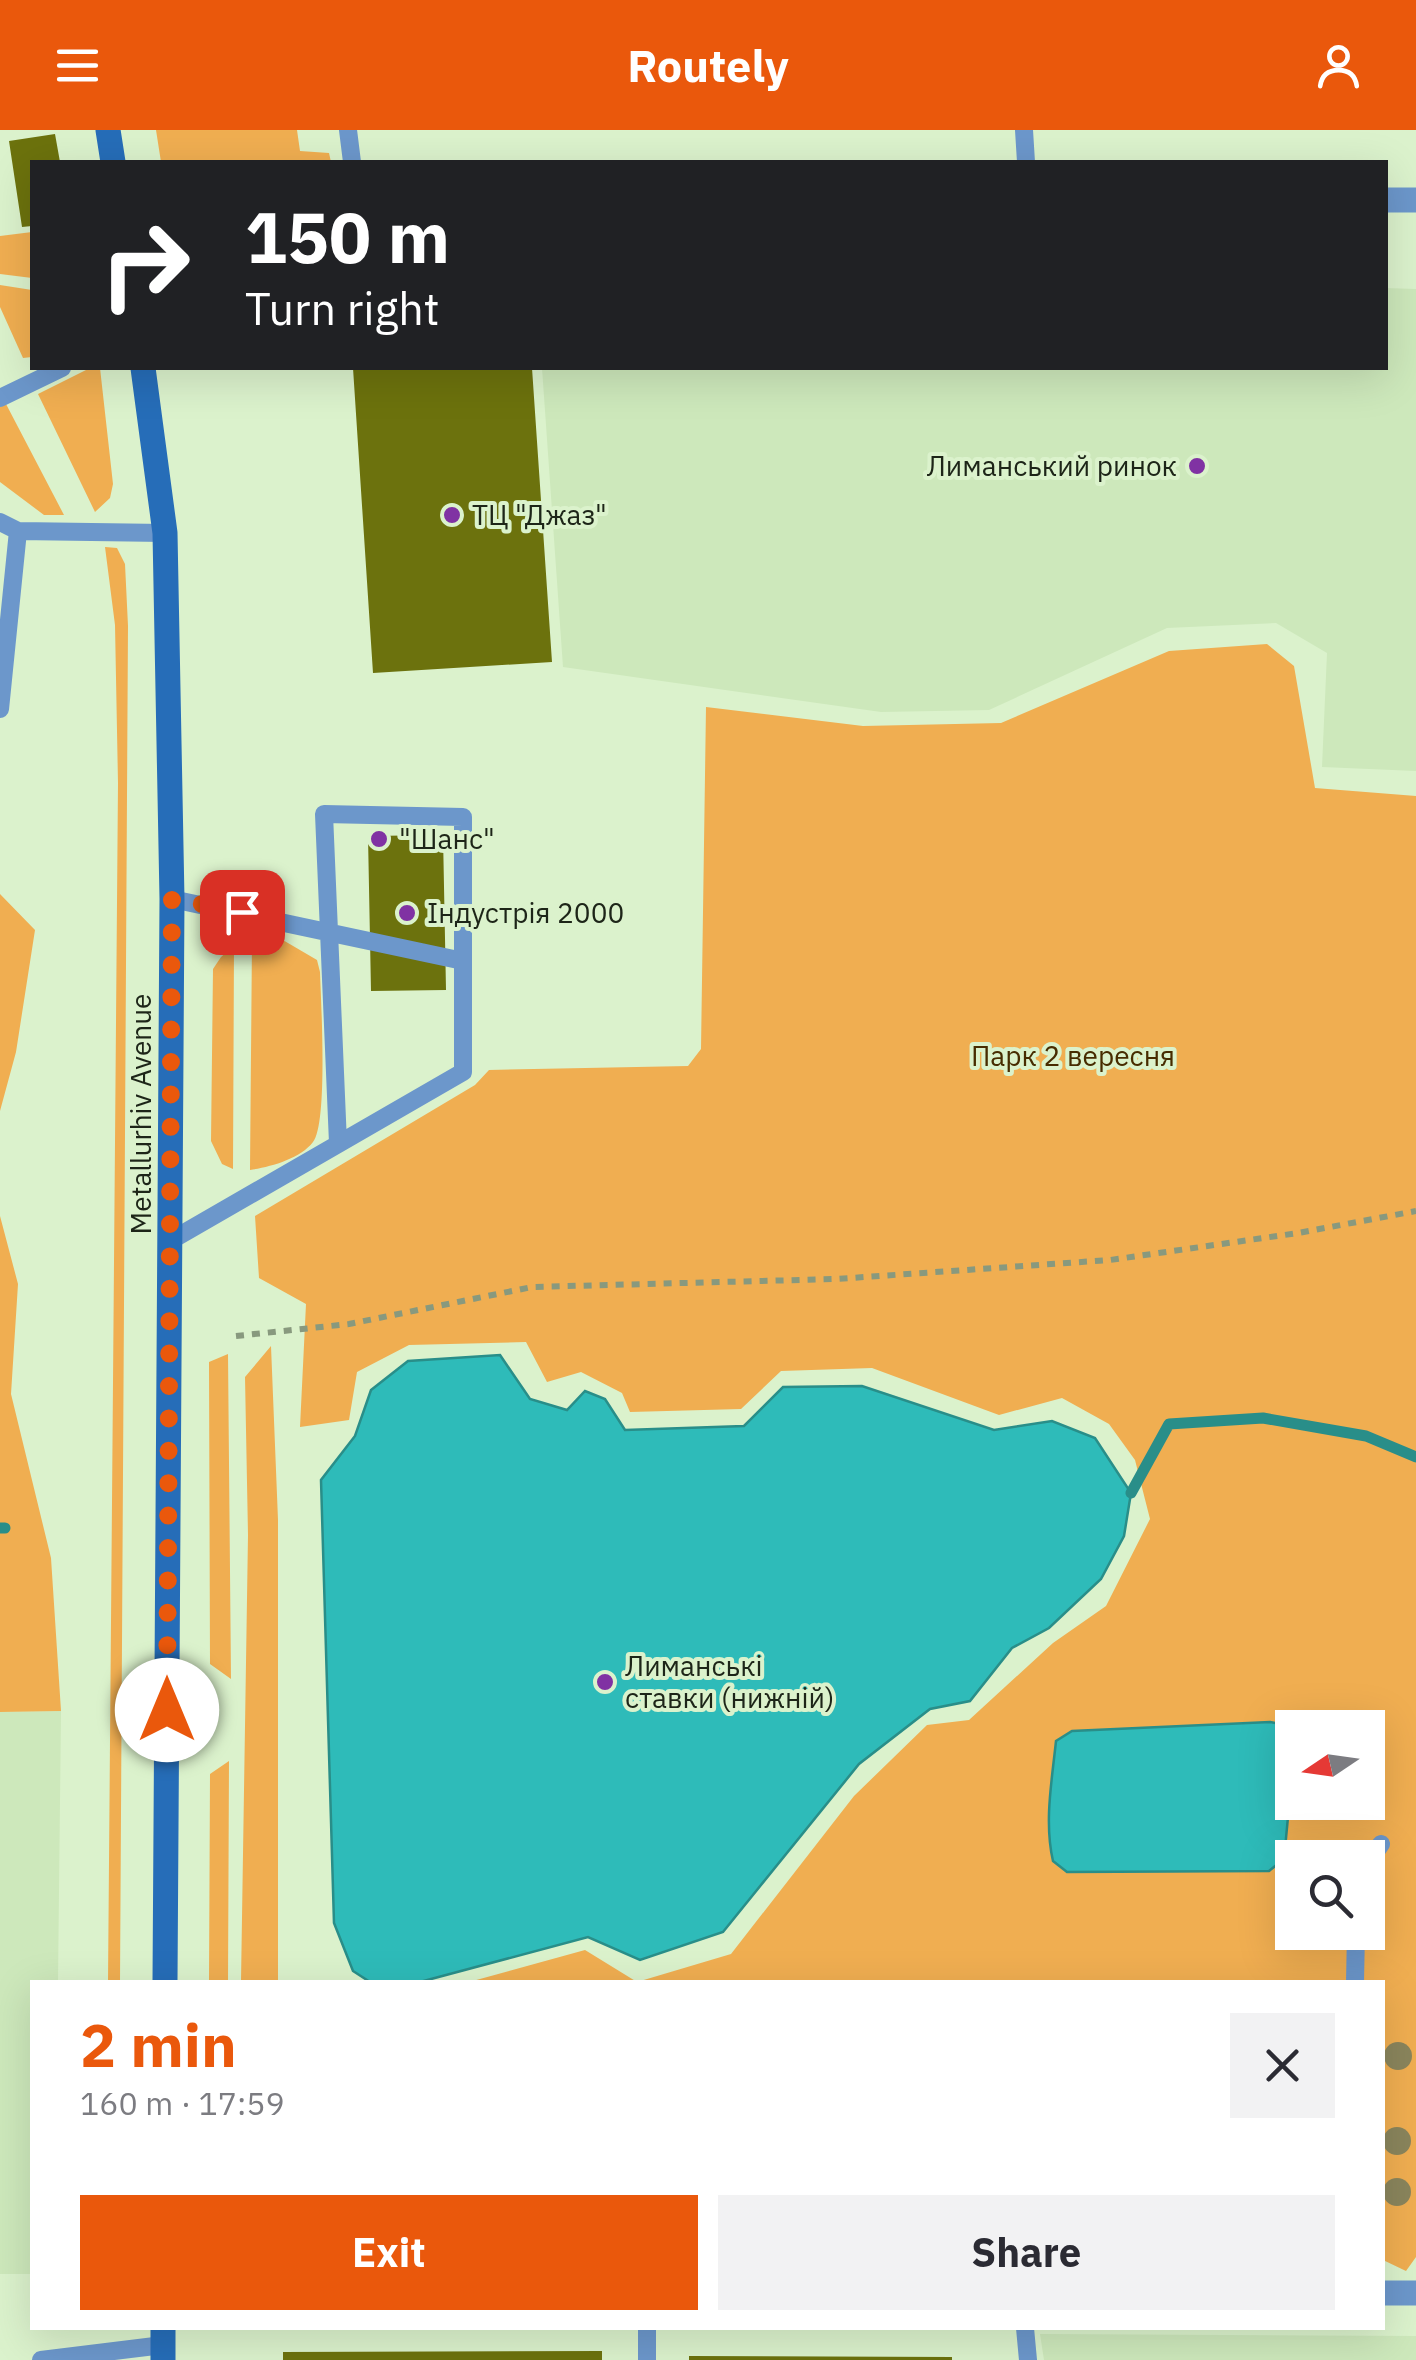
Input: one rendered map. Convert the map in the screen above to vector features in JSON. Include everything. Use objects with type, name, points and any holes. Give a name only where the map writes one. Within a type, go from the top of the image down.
[{"type":"street","points":[[108,130],[113,160]]},
{"type":"street","points":[[1388,200],[1416,200]]},
{"type":"street","name":"Metallurhiv Avenue","points":[[143,370],[166,533],[172,898],[166,1980]]},
{"type":"street","points":[[1385,2293],[1416,2293]]},
{"type":"lane","points":[[348,130],[352,160]]},
{"type":"lane","points":[[1024,130],[1026,160]]},
{"type":"lane","points":[[0,398],[58,370]]},
{"type":"lane","points":[[0,522],[18,531],[166,533]]},
{"type":"lane","points":[[0,708],[18,531]]},
{"type":"lane","points":[[170,1241],[463,1072],[463,817],[324,814],[338,1144]]},
{"type":"lane","points":[[172,898],[463,961]]},
{"type":"lane","points":[[1354,1980],[1355,1950]]},
{"type":"lane","points":[[647,2330],[647,2360]]},
{"type":"lane","points":[[1025,2330],[1028,2360]]},
{"type":"lane","points":[[41,2360],[163,2344]]},
{"type":"path","points":[[236,1336],[349,1324],[532,1287],[836,1279],[1110,1260],[1416,1212]]},
{"type":"shaded area","name":"Лиманський ринок","points":[[1388,288],[1416,289],[1416,771],[1322,767],[1327,653],[1276,623],[1167,628],[989,710],[881,712],[563,667],[542,370],[1388,370]]},
{"type":"shaded area","points":[[61,1711],[58,1980],[30,1980],[30,2274],[0,2274],[0,1712]]},
{"type":"shaded area","points":[[1040,2334],[1416,2336],[1416,2360],[1044,2360]]},
{"type":"green space","points":[[156,130],[297,130],[300,151],[329,153],[331,160],[161,160]]},
{"type":"green space","points":[[30,232],[30,278],[0,274],[0,236]]},
{"type":"green space","points":[[0,285],[30,290],[30,357],[23,358],[0,307]]},
{"type":"green space","points":[[86,370],[100,370],[113,484],[110,498],[95,512],[38,394]]},
{"type":"green space","points":[[6,404],[64,515],[44,515],[0,482],[0,407]]},
{"type":"green space","points":[[105,547],[117,548],[125,564],[128,626],[120,1980],[108,1980],[118,783],[115,625]]},
{"type":"green space","name":"Парк 2 вересня","points":[[1267,644],[1294,666],[1315,788],[1416,796],[1416,2257],[1406,2271],[1385,2261],[1385,1980],[644,1980],[731,1954],[854,1796],[927,1725],[969,1720],[1053,1643],[1106,1606],[1150,1519],[1135,1460],[1109,1424],[1062,1398],[999,1415],[872,1368],[781,1371],[741,1409],[630,1412],[622,1393],[581,1372],[547,1382],[526,1342],[409,1345],[357,1372],[349,1420],[300,1427],[306,1304],[259,1278],[255,1216],[475,1085],[489,1070],[688,1066],[701,1049],[706,707],[863,726],[1001,723],[1169,651]]},
{"type":"green space","points":[[0,894],[35,930],[16,1052],[0,1111]]},
{"type":"green space","points":[[276,936],[317,960],[322,1034],[321,1112],[318,1130],[307,1148],[284,1161],[250,1170],[252,939]]},
{"type":"green space","points":[[234,946],[233,1169],[222,1164],[211,1141],[213,969]]},
{"type":"green space","points":[[0,1216],[18,1284],[11,1394],[51,1558],[61,1711],[0,1712]]},
{"type":"green space","points":[[271,1346],[278,1520],[278,1980],[241,1980],[248,1535],[245,1377]]},
{"type":"green space","points":[[228,1354],[231,1679],[210,1664],[209,1362]]},
{"type":"green space","points":[[229,1761],[228,1980],[209,1980],[210,1774]]},
{"type":"green space","points":[[585,1950],[634,1980],[476,1980]]},
{"type":"water","points":[[500,1355],[530,1399],[567,1410],[585,1391],[605,1399],[625,1430],[744,1426],[783,1387],[862,1386],[994,1430],[1052,1421],[1095,1438],[1131,1493],[1124,1536],[1101,1579],[1049,1628],[1012,1648],[970,1701],[930,1709],[859,1764],[723,1932],[640,1960],[588,1937],[427,1980],[367,1980],[353,1971],[334,1923],[321,1480],[355,1436],[371,1390],[408,1361]]},
{"type":"water","points":[[1275,1723],[1275,1820],[1288,1820],[1286,1840],[1275,1840],[1275,1866],[1269,1871],[1067,1872],[1053,1861],[1049,1816],[1056,1741],[1072,1731]]},
{"type":"building","points":[[55,134],[60,160],[30,160],[30,226],[22,227],[9,141]]},
{"type":"building","name":"ТЦ \"Джаз\"","points":[[353,370],[532,370],[552,662],[373,673]]},
{"type":"building","name":"Індустрія 2000","points":[[443,835],[446,990],[371,991],[368,836]]},
{"type":"building","points":[[602,2351],[602,2360],[283,2360],[283,2352]]},
{"type":"building","points":[[689,2356],[952,2357],[952,2360],[689,2360]]},
{"type":"waterway","points":[[1131,1493],[1169,1424],[1263,1418],[1366,1436],[1416,1457]]},
{"type":"waterway","points":[[0,1528],[5,1528]]},
{"type":"place","name":"Лиманський ринок","points":[[1197,466]]},
{"type":"place","name":"ТЦ \"Джаз\"","points":[[452,515]]},
{"type":"place","name":"\"Шанс\"","points":[[379,839]]},
{"type":"place","name":"Індустрія 2000","points":[[407,913]]},
{"type":"place","name":"Лиманські ставки (нижній)","points":[[605,1682]]},
{"type":"route","points":[[167,1710],[172,898],[242,912]]}]
